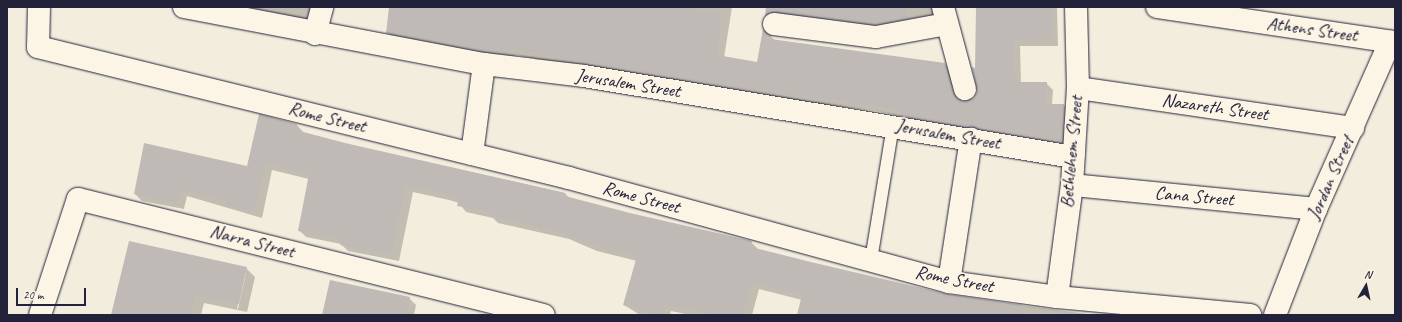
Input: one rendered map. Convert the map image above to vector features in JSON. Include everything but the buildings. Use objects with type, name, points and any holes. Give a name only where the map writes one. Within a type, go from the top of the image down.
[{"type":"street","name":"Rome Street","points":[[39,7],[38,47],[472,154],[949,282],[1057,297],[1250,315]]},
{"type":"street","name":"Jerusalem Street","points":[[184,7],[315,34],[484,64],[584,76],[1073,157]]},
{"type":"street","points":[[315,34],[322,7]]},
{"type":"street","name":"Bethlehem Street","points":[[1057,297],[1072,185],[1078,88],[1076,7]]},
{"type":"street","name":"Athens Street","points":[[1157,7],[1392,42]]},
{"type":"street","points":[[774,24],[876,37],[945,16],[965,89]]},
{"type":"street","name":"Jordan Street","points":[[1275,315],[1316,209],[1392,42]]},
{"type":"street","points":[[472,154],[484,64]]},
{"type":"street","name":"Nazareth Street","points":[[1078,88],[1353,128]]},
{"type":"street","points":[[949,282],[971,139]]},
{"type":"street","name":"Cana Street","points":[[1072,185],[1316,209]]},
{"type":"street","name":"Narra Street","points":[[40,315],[78,199],[544,315]]},
{"type":"lane","points":[[871,260],[893,126]]}]
